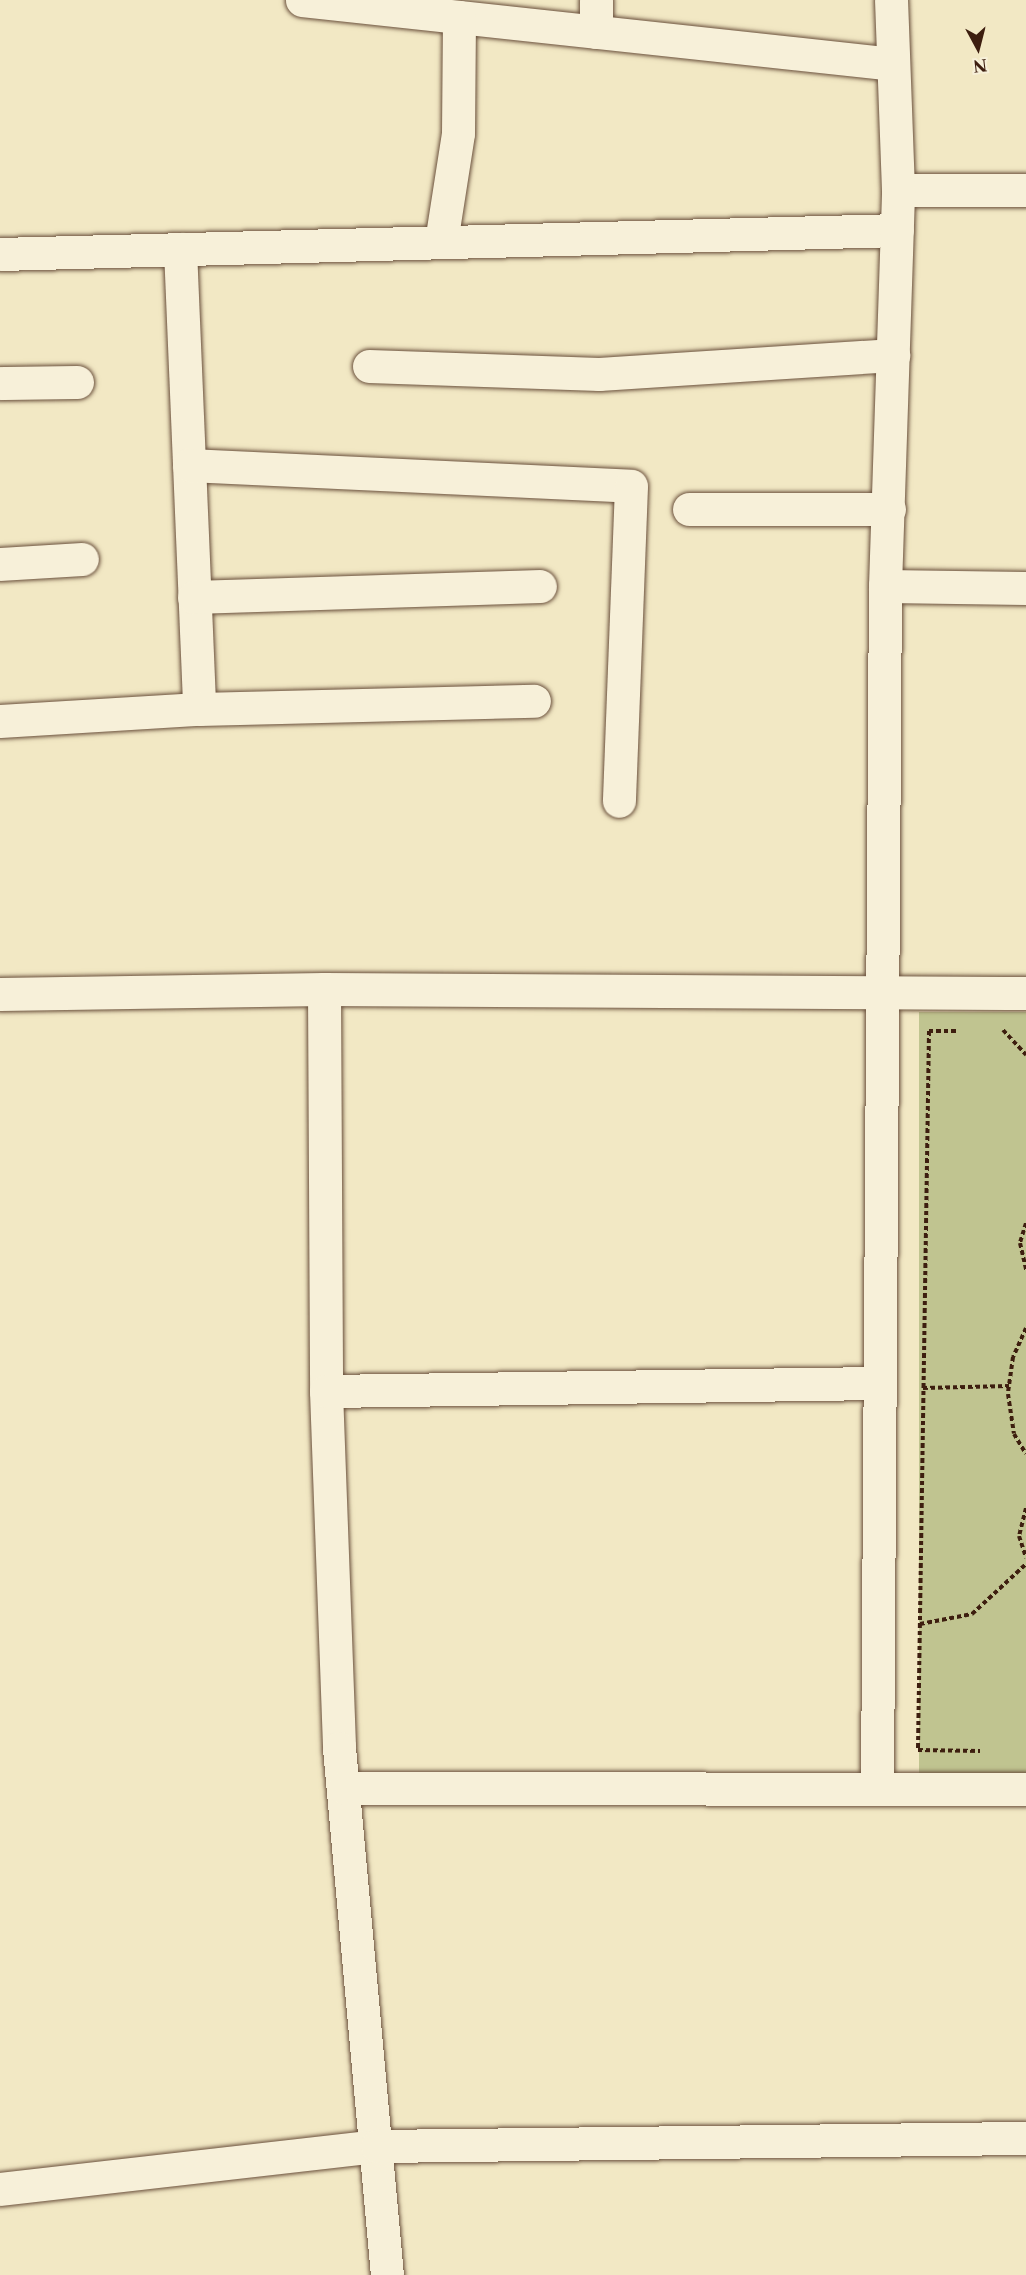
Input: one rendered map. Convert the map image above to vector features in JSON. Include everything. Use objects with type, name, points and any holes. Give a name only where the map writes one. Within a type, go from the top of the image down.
[{"type":"street","points":[[302,0],[444,10],[596,16],[893,64]]},
{"type":"street","points":[[877,1787],[885,586],[898,190],[891,0]]},
{"type":"street","points":[[441,242],[458,133],[444,10]]},
{"type":"street","points":[[898,190],[1026,190]]},
{"type":"street","points":[[0,254],[897,230]]},
{"type":"street","points":[[180,249],[199,709]]},
{"type":"street","points":[[369,366],[599,374],[893,355]]},
{"type":"street","points":[[0,383],[77,382]]},
{"type":"street","points":[[189,465],[631,486],[619,801]]},
{"type":"street","points":[[689,509],[889,509]]},
{"type":"street","points":[[0,564],[82,559]]},
{"type":"street","points":[[194,597],[540,586]]},
{"type":"street","points":[[885,586],[1026,588]]},
{"type":"street","points":[[0,721],[199,709],[534,701]]},
{"type":"street","points":[[324,988],[326,1391],[344,1788],[387,2275]]},
{"type":"street","points":[[0,994],[324,988],[881,994],[1026,993]]},
{"type":"street","points":[[326,1391],[880,1383]]},
{"type":"street","points":[[344,1788],[1026,1789]]},
{"type":"street","points":[[0,2189],[377,2146],[1026,2138]]},
{"type":"path","points":[[994,1030],[1004,1030],[1026,1055]]},
{"type":"path","points":[[961,1031],[928,1031],[918,1750],[993,1751]]},
{"type":"path","points":[[1026,1223],[1020,1243],[1026,1270]]},
{"type":"path","points":[[1026,1328],[1009,1386],[1014,1434],[1026,1454]]},
{"type":"path","points":[[923,1388],[1009,1386]]},
{"type":"path","points":[[1026,1508],[1019,1536],[1026,1558]]},
{"type":"path","points":[[920,1624],[972,1614],[1026,1564]]},
{"type":"green space","points":[[919,1012],[1026,1012],[1026,1773],[919,1773]]}]
